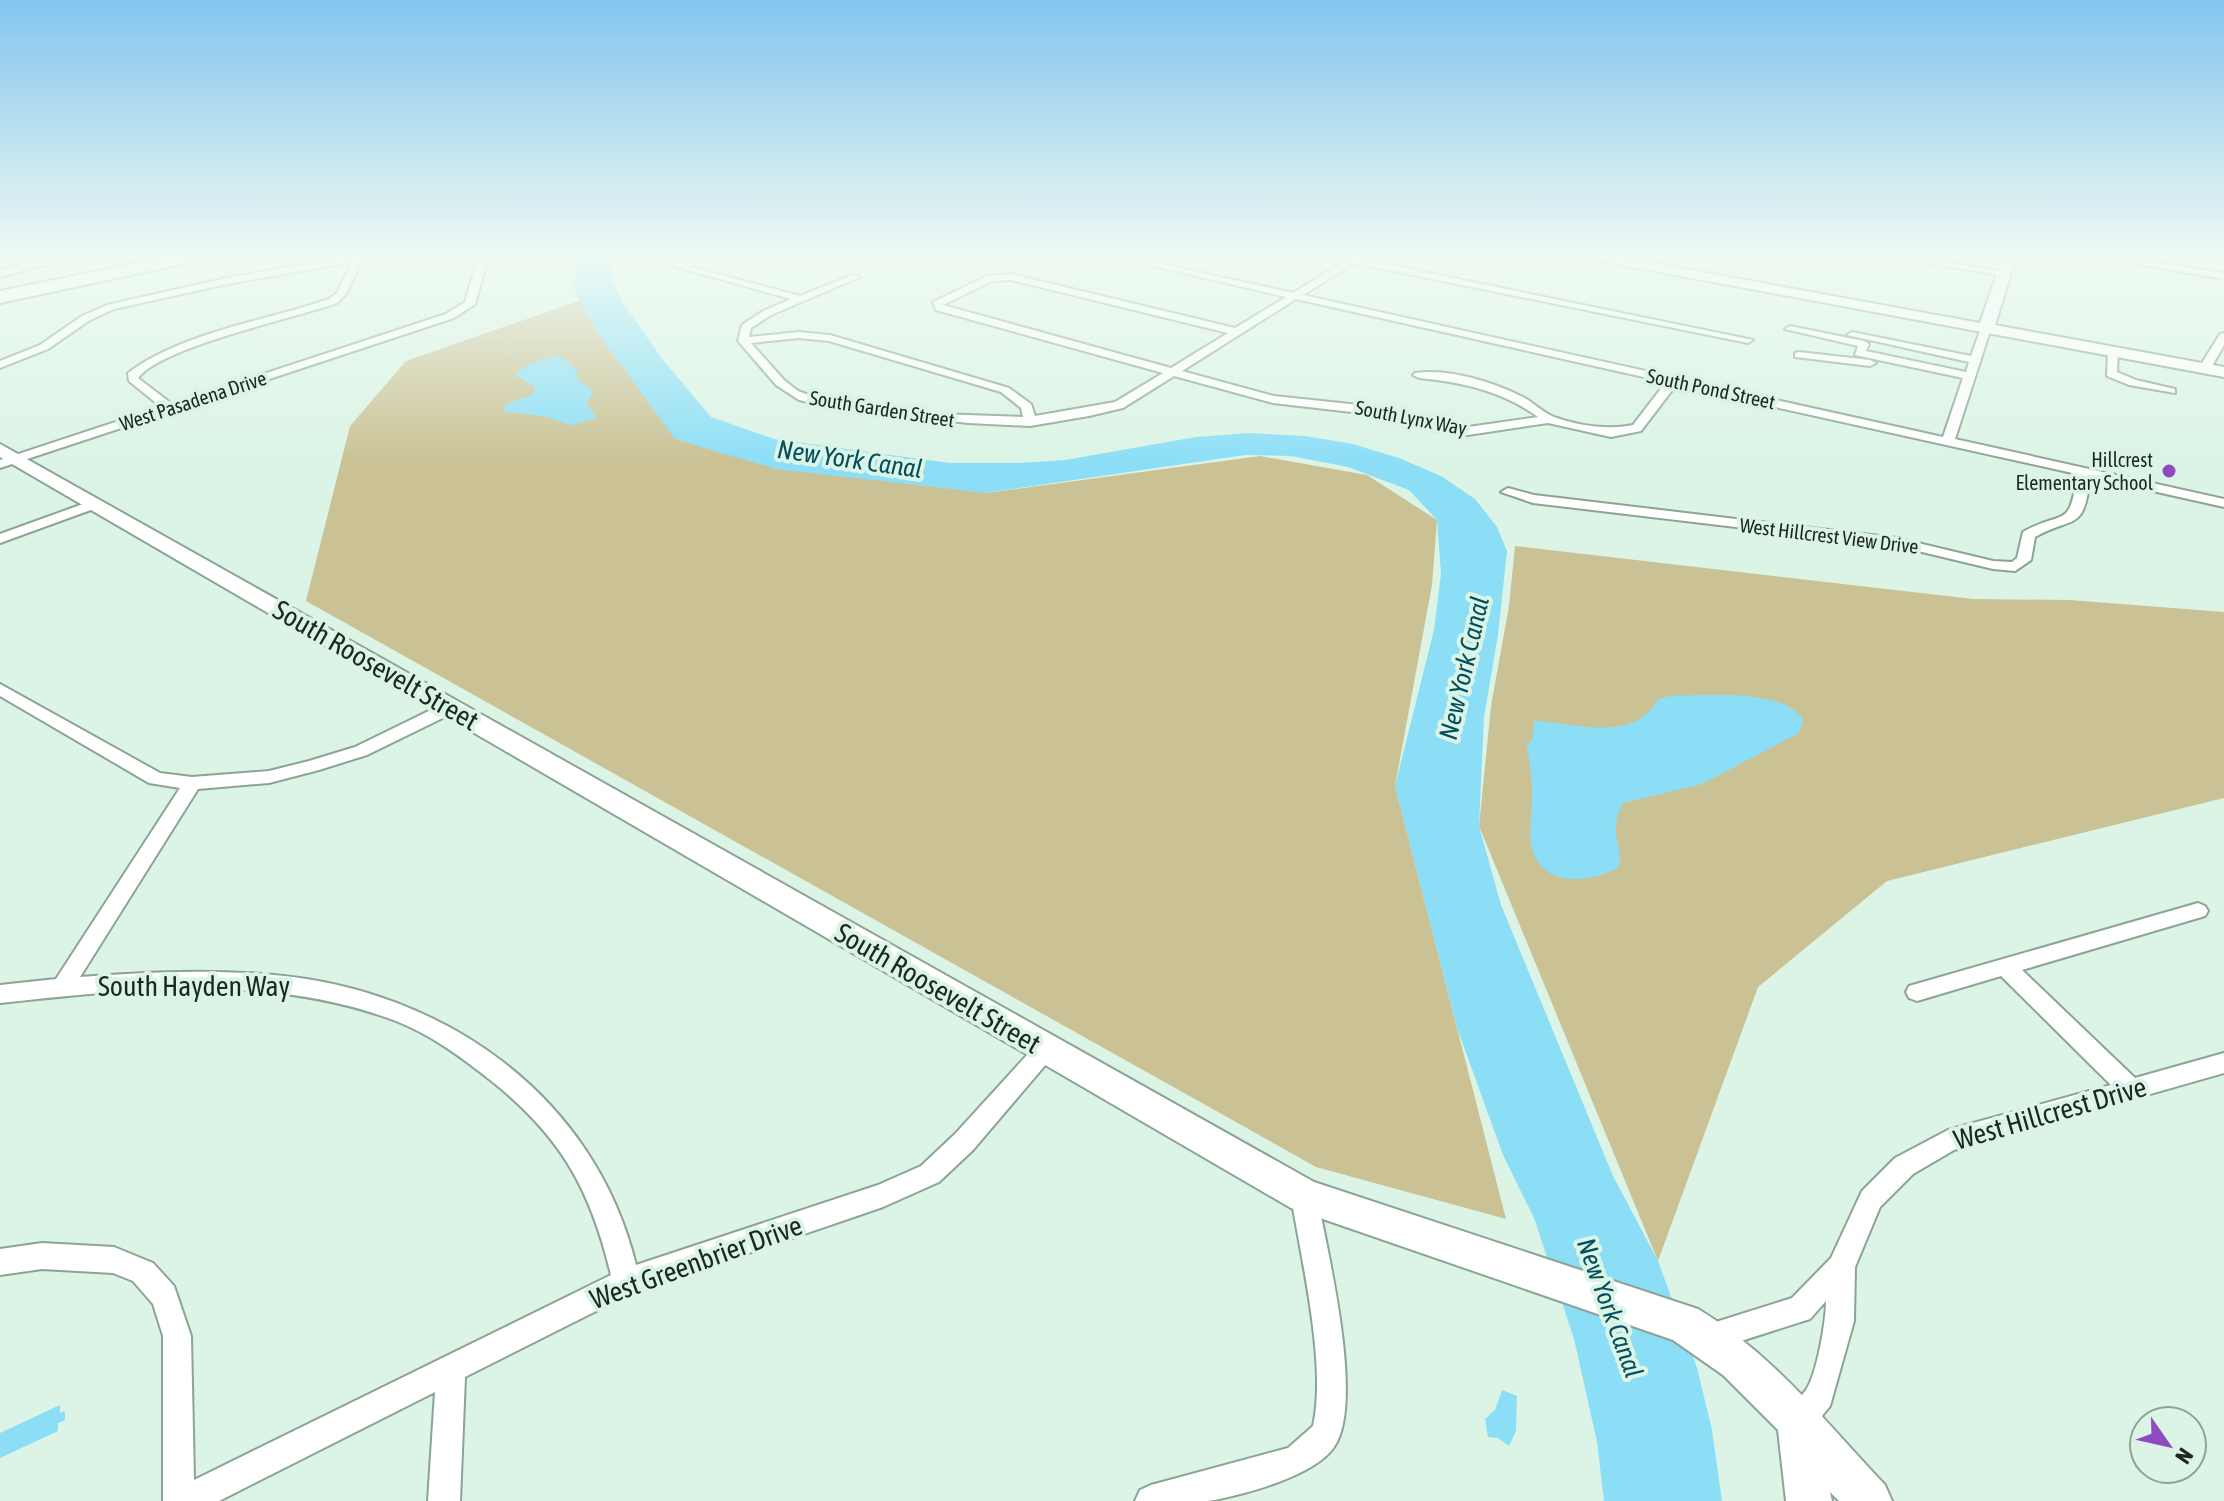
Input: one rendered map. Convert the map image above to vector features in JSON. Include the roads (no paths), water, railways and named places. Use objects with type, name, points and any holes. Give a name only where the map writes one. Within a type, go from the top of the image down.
[{"type":"street","points":[[0,365],[44,347],[77,324]]},
{"type":"street","points":[[171,409],[133,379],[137,368],[165,354],[260,324]]},
{"type":"street","name":"West Pasadena Drive","points":[[6,457],[171,409],[419,324]]},
{"type":"street","points":[[749,324],[743,341],[799,335],[830,338],[1005,390],[1027,407],[1030,422]]},
{"type":"street","name":"South Lynx Way","points":[[999,324],[1273,399],[1369,410],[1436,427],[1468,431],[1548,419],[1601,432],[1630,431],[1637,428],[1673,381]]},
{"type":"street","name":"South Lynx Way","points":[[1205,324],[1238,332]]},
{"type":"street","name":"South Garden Street","points":[[743,341],[784,387],[809,399],[956,421],[1030,422],[1098,412],[1119,405],[1250,324]]},
{"type":"street","name":"South Pond Street","points":[[1419,324],[2224,503]]},
{"type":"street","points":[[1673,324],[1748,340]]},
{"type":"street","points":[[1965,324],[2224,372]]},
{"type":"street","points":[[1948,441],[1987,324]]},
{"type":"street","points":[[1790,329],[1864,344],[1859,353],[1968,381]]},
{"type":"street","points":[[1825,330],[1975,360]]},
{"type":"street","points":[[2205,368],[2224,336]]},
{"type":"street","points":[[2113,351],[2111,374],[2133,383],[2171,391]]},
{"type":"street","points":[[1799,355],[1861,361],[1968,381]]},
{"type":"street","points":[[1419,375],[1447,378],[1516,396],[1548,419]]},
{"type":"street","name":"South Roosevelt Street","points":[[6,457],[94,504],[1304,1196],[1697,1330],[1755,1373],[1869,1501]]},
{"type":"street","name":"West Hillcrest View Drive","points":[[1508,492],[1533,499],[1897,542],[1993,565],[2015,567],[2024,560],[2028,535],[2037,529],[2071,520],[2079,510],[2084,472]]},
{"type":"street","points":[[0,539],[94,504]]},
{"type":"street","points":[[0,689],[156,779],[192,783],[225,783],[269,777],[313,766],[361,751],[449,708]]},
{"type":"street","points":[[62,988],[192,783]]},
{"type":"street","points":[[1917,992],[2198,911]]},
{"type":"street","points":[[2005,967],[2131,1089]]},
{"type":"street","name":"South Hayden Way","points":[[0,994],[163,981],[246,980],[317,988],[387,1007],[440,1028],[498,1067],[547,1115],[587,1172],[607,1212],[626,1282]]},
{"type":"street","name":"West Greenbrier Drive","points":[[186,1501],[626,1282],[883,1195],[930,1174],[964,1142],[1046,1050]]},
{"type":"street","name":"West Hillcrest Drive","points":[[1697,1330],[1800,1309],[1841,1267],[1871,1199],[1904,1166],[1948,1141],[2224,1063]]},
{"type":"street","points":[[1151,1501],[1295,1461],[1312,1449],[1327,1432],[1333,1390],[1304,1196]]},
{"type":"street","points":[[0,1262],[42,1256],[114,1260],[143,1272],[164,1296],[177,1336],[179,1501]]},
{"type":"street","name":"West Hillcrest Drive","points":[[1798,1421],[1820,1396],[1840,1321],[1841,1267]]},
{"type":"street","points":[[444,1501],[451,1368]]},
{"type":"street","points":[[1798,1421],[1809,1501]]},
{"type":"water","name":"New York Canal","points":[[592,324],[638,324],[663,360],[711,417],[774,439],[950,463],[1019,463],[1065,460],[1196,437],[1249,433],[1305,436],[1353,444],[1399,458],[1441,476],[1475,499],[1497,527],[1507,551],[1498,635],[1484,717],[1479,826],[1501,905],[1613,1176],[1658,1261],[1697,1368],[1712,1430],[1722,1501],[1604,1501],[1597,1442],[1574,1339],[1534,1218],[1503,1155],[1457,1028],[1395,786],[1434,630],[1441,573],[1437,520],[1409,490],[1348,467],[1291,456],[1245,455],[986,493],[776,469],[675,439]]},
{"type":"water","points":[[560,356],[577,370],[577,379],[593,391],[587,405],[597,418],[570,425],[547,417],[503,411],[505,405],[531,395],[535,387],[515,375],[519,371],[535,362]]},
{"type":"water","points":[[1670,696],[1762,698],[1793,710],[1803,720],[1799,733],[1702,784],[1623,803],[1616,823],[1619,867],[1584,879],[1559,877],[1548,872],[1539,864],[1530,838],[1532,784],[1527,746],[1533,737],[1534,721],[1585,727],[1619,726],[1634,722],[1648,713],[1658,699]]},
{"type":"water","points":[[1502,1390],[1517,1396],[1516,1431],[1509,1446],[1498,1438],[1488,1437],[1485,1419],[1495,1410]]},
{"type":"water","points":[[60,1405],[60,1413],[65,1411],[65,1420],[58,1423],[58,1431],[0,1458],[0,1433]]},
{"type":"place","name":"Hillcrest Elementary School","points":[[2169,471]]}]
